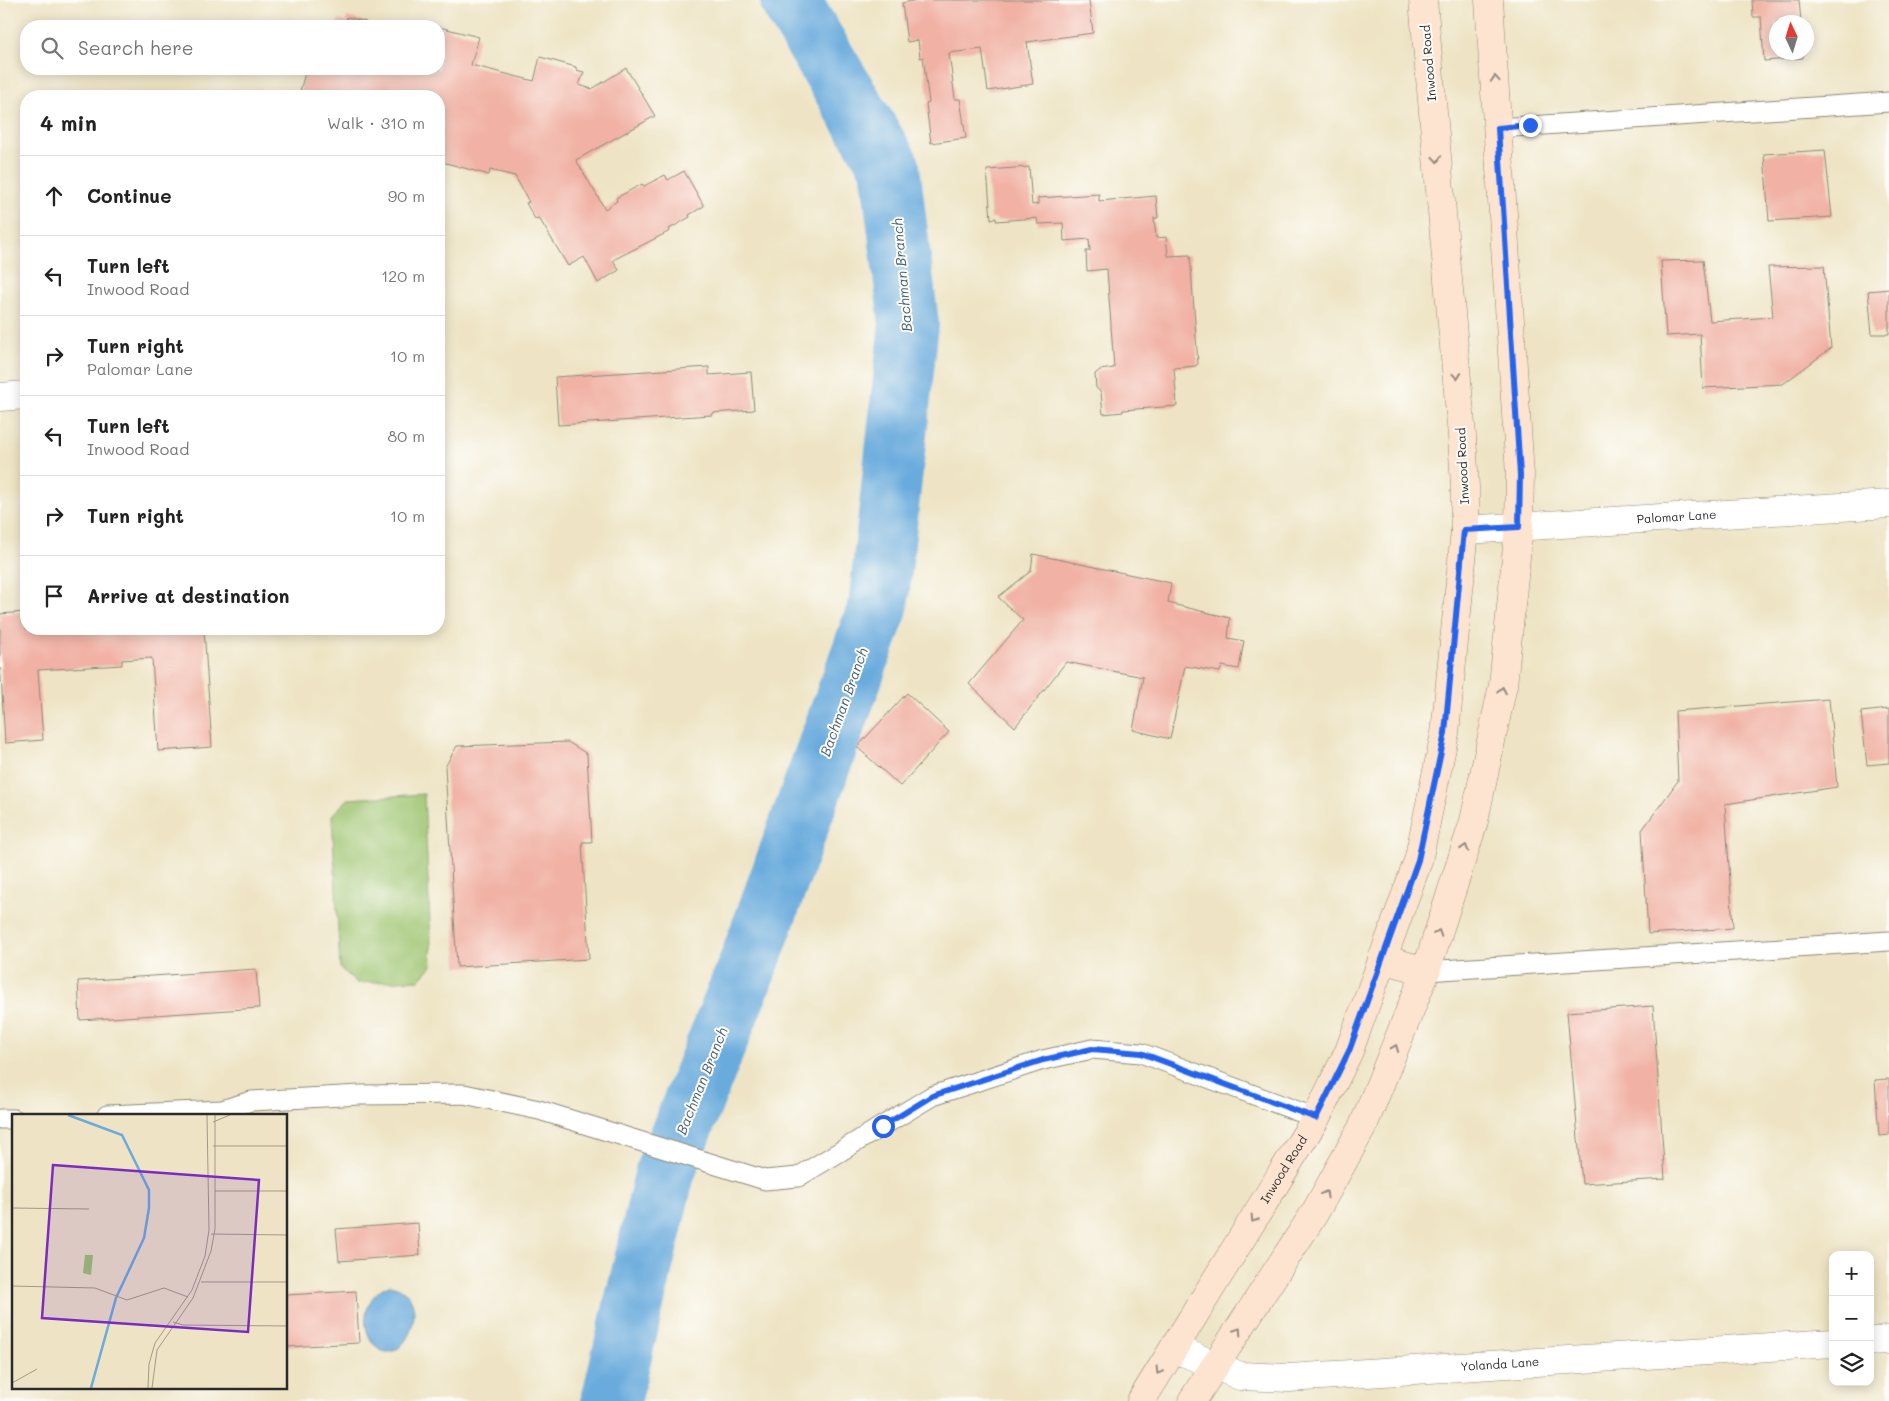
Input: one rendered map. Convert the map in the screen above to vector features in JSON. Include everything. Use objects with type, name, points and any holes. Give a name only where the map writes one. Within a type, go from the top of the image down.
[{"type":"main road","name":"Inwood Road","points":[[1141,1401],[1316,1118],[1349,1051],[1418,860],[1445,733],[1464,530],[1465,487],[1423,0]]},
{"type":"main road","points":[[1192,1401],[1314,1214],[1363,1126],[1426,971],[1474,821],[1503,685],[1519,527],[1520,475],[1489,0]]},
{"type":"main road","points":[[1382,959],[1426,971]]},
{"type":"street","points":[[0,397],[20,395]]},
{"type":"street","name":"Palomar Lane","points":[[1464,530],[1889,504]]},
{"type":"street","points":[[1874,1341],[1889,1340]]},
{"type":"street","name":"Yolanda Lane","points":[[1174,1348],[1240,1376],[1289,1378],[1829,1343]]},
{"type":"lane","points":[[1498,128],[1889,102]]},
{"type":"lane","points":[[1426,971],[1889,941]]},
{"type":"lane","points":[[130,1114],[222,1110],[251,1101],[351,1095],[464,1094],[539,1110],[765,1180],[798,1178],[932,1096],[1043,1060],[1092,1049],[1141,1053],[1316,1118]]},
{"type":"green space","points":[[424,794],[432,966],[419,980],[357,983],[340,968],[332,815],[348,799]]},
{"type":"water","points":[[389,1285],[405,1291],[412,1303],[414,1318],[410,1332],[403,1344],[393,1351],[382,1351],[371,1340],[367,1332],[366,1316],[371,1301],[376,1294]]},
{"type":"building","points":[[917,0],[1089,0],[1093,33],[1027,42],[1033,84],[988,91],[982,49],[949,53],[955,99],[960,99],[966,138],[931,143],[926,104],[929,103],[923,57],[920,58],[918,40],[907,42],[902,3]]},
{"type":"building","points":[[1752,0],[1799,0],[1800,15],[1769,15],[1769,60],[1777,60],[1764,61],[1761,17],[1753,17]]},
{"type":"building","points":[[347,17],[358,20],[346,20]]},
{"type":"building","points":[[445,28],[479,37],[471,65],[534,81],[540,57],[576,67],[576,70],[584,72],[579,85],[592,89],[626,68],[655,116],[576,160],[605,209],[617,201],[616,198],[642,184],[644,186],[665,175],[668,180],[684,171],[704,206],[689,215],[690,217],[669,229],[670,231],[613,260],[619,270],[598,283],[584,257],[568,266],[539,218],[535,219],[526,203],[529,202],[515,176],[490,170],[489,175],[445,163],[445,90],[300,90],[304,75],[445,75]]},
{"type":"building","points":[[1825,150],[1832,217],[1769,221],[1764,154]]},
{"type":"building","points":[[1029,167],[1032,205],[1038,204],[1038,198],[1099,194],[1099,201],[1156,196],[1158,218],[1154,218],[1156,238],[1166,237],[1168,256],[1190,255],[1198,364],[1196,366],[1174,368],[1177,406],[1123,410],[1123,412],[1103,414],[1101,392],[1096,388],[1095,374],[1100,370],[1114,368],[1107,269],[1087,271],[1086,251],[1090,251],[1089,239],[1064,241],[1063,223],[1038,224],[1037,218],[996,221],[996,218],[991,219],[987,170]]},
{"type":"building","points":[[1703,260],[1710,321],[1773,317],[1768,267],[1824,266],[1831,348],[1783,384],[1703,388],[1700,334],[1666,336],[1661,261]]},
{"type":"building","points":[[1889,289],[1889,334],[1872,334],[1868,291]]},
{"type":"building","points":[[709,367],[709,375],[751,372],[754,410],[712,413],[712,415],[558,425],[555,377]]},
{"type":"building","points":[[1033,554],[1171,583],[1168,603],[1230,618],[1228,638],[1244,641],[1239,669],[1222,666],[1220,672],[1185,666],[1170,739],[1133,730],[1143,677],[1066,662],[1015,727],[969,684],[1023,620],[998,597],[1031,571]]},
{"type":"building","points":[[20,612],[20,635],[204,635],[212,747],[158,751],[152,658],[122,660],[122,665],[38,670],[43,740],[5,743],[0,659],[0,614]]},
{"type":"building","points":[[907,693],[949,732],[900,786],[857,747]]},
{"type":"building","points":[[1829,699],[1837,787],[1725,804],[1733,928],[1648,934],[1642,830],[1678,781],[1675,711]]},
{"type":"building","points":[[1889,709],[1889,763],[1867,765],[1861,712]]},
{"type":"building","points":[[568,742],[587,754],[592,842],[582,842],[589,959],[457,967],[445,767],[457,746]]},
{"type":"building","points":[[256,969],[259,1008],[80,1020],[78,981]]},
{"type":"building","points":[[1653,1006],[1665,1179],[1582,1184],[1567,1012]]},
{"type":"building","points":[[1889,1079],[1889,1135],[1879,1136],[1875,1080]]},
{"type":"building","points":[[418,1223],[420,1255],[339,1261],[336,1229]]},
{"type":"building","points":[[356,1291],[359,1343],[288,1347],[288,1295]]},
{"type":"waterway","name":"Bachman Branch","points":[[611,1401],[665,1172],[750,960],[878,607],[909,324],[890,167],[790,0]]},
{"type":"route","points":[[883,1126],[932,1096],[1043,1060],[1092,1049],[1141,1053],[1316,1118],[1349,1051],[1418,860],[1445,733],[1464,530],[1519,527],[1520,475],[1498,128],[1530,125]]}]
